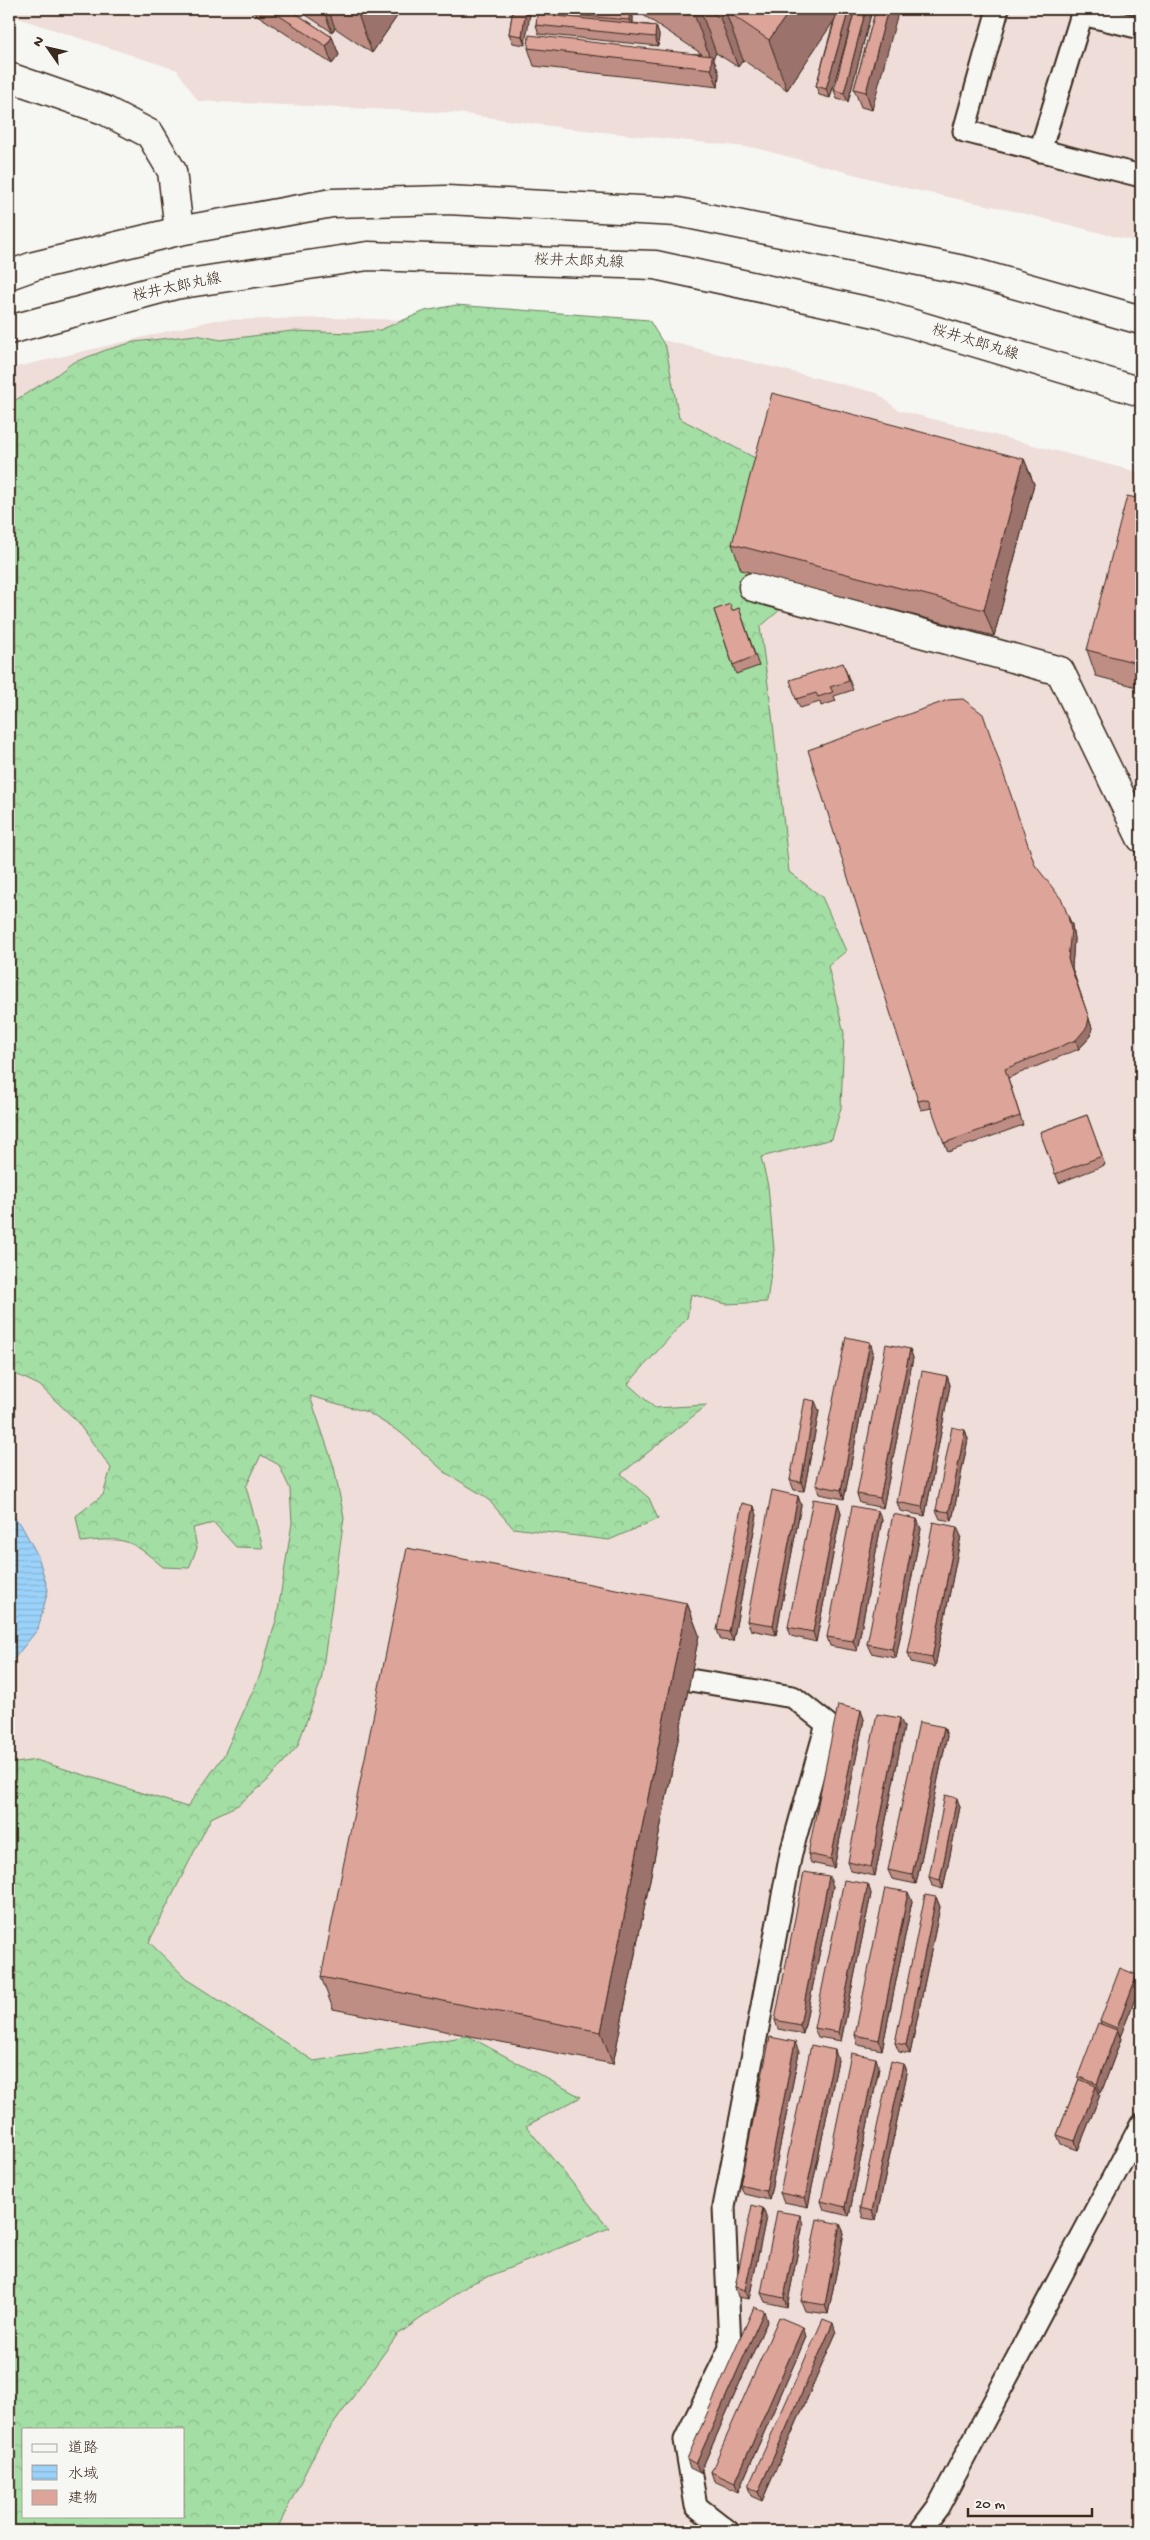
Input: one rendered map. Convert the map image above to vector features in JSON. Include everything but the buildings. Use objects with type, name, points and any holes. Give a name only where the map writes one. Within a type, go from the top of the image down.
[{"type":"main road","points":[[9,78],[104,110],[150,134],[172,170],[179,231]]},
{"type":"main road","points":[[9,275],[34,266],[179,231],[341,203],[447,200],[678,212],[968,271],[1141,320]]},
{"type":"main road","name":"桜井太郎丸線","points":[[9,330],[175,285],[368,256],[655,265],[880,314],[1141,392]]},
{"type":"main road","points":[[753,587],[1060,671],[1141,838]]},
{"type":"lane","points":[[998,9],[964,131],[1141,176]]},
{"type":"lane","points":[[1040,151],[1082,14],[1141,28]]},
{"type":"lane","points":[[690,1680],[793,1697],[827,1724],[792,1853],[724,2207],[730,2348],[685,2440],[696,2506],[728,2531]]},
{"type":"lane","points":[[920,2531],[938,2507],[1141,2125]]},
{"type":"shaded area","points":[[9,9],[1141,9],[1141,243],[1006,209],[910,189],[756,148],[565,128],[458,113],[198,101],[177,70],[9,15]]},
{"type":"shaded area","points":[[333,318],[566,324],[618,329],[877,393],[898,410],[1141,473],[1141,2531],[9,2531],[9,369],[215,320]]},
{"type":"green space","points":[[456,305],[649,320],[666,348],[679,418],[757,459],[801,540],[797,595],[760,627],[772,714],[789,872],[822,897],[846,951],[828,966],[844,1033],[841,1108],[832,1139],[761,1157],[768,1186],[774,1250],[767,1302],[726,1304],[691,1294],[687,1318],[628,1384],[655,1408],[707,1405],[621,1474],[649,1498],[658,1519],[609,1540],[513,1528],[486,1497],[446,1473],[401,1433],[367,1412],[310,1396],[334,1467],[344,1518],[321,1681],[297,1747],[265,1783],[238,1805],[211,1818],[149,1942],[189,1981],[314,2061],[468,2036],[581,2097],[526,2126],[609,2228],[470,2284],[397,2335],[320,2443],[276,2531],[9,2531],[9,1764],[36,1760],[187,1807],[224,1755],[260,1675],[277,1617],[292,1523],[290,1489],[279,1465],[261,1455],[246,1487],[263,1548],[236,1547],[214,1523],[193,1528],[197,1548],[189,1568],[163,1567],[142,1550],[126,1542],[108,1540],[81,1542],[76,1516],[103,1495],[111,1468],[75,1419],[39,1385],[9,1371],[9,404],[55,376],[72,363],[134,342],[196,335],[221,340],[292,331],[353,333],[380,330],[425,311]]},
{"type":"water","points":[[9,1513],[20,1523],[38,1556],[48,1590],[38,1629],[9,1663]]}]
